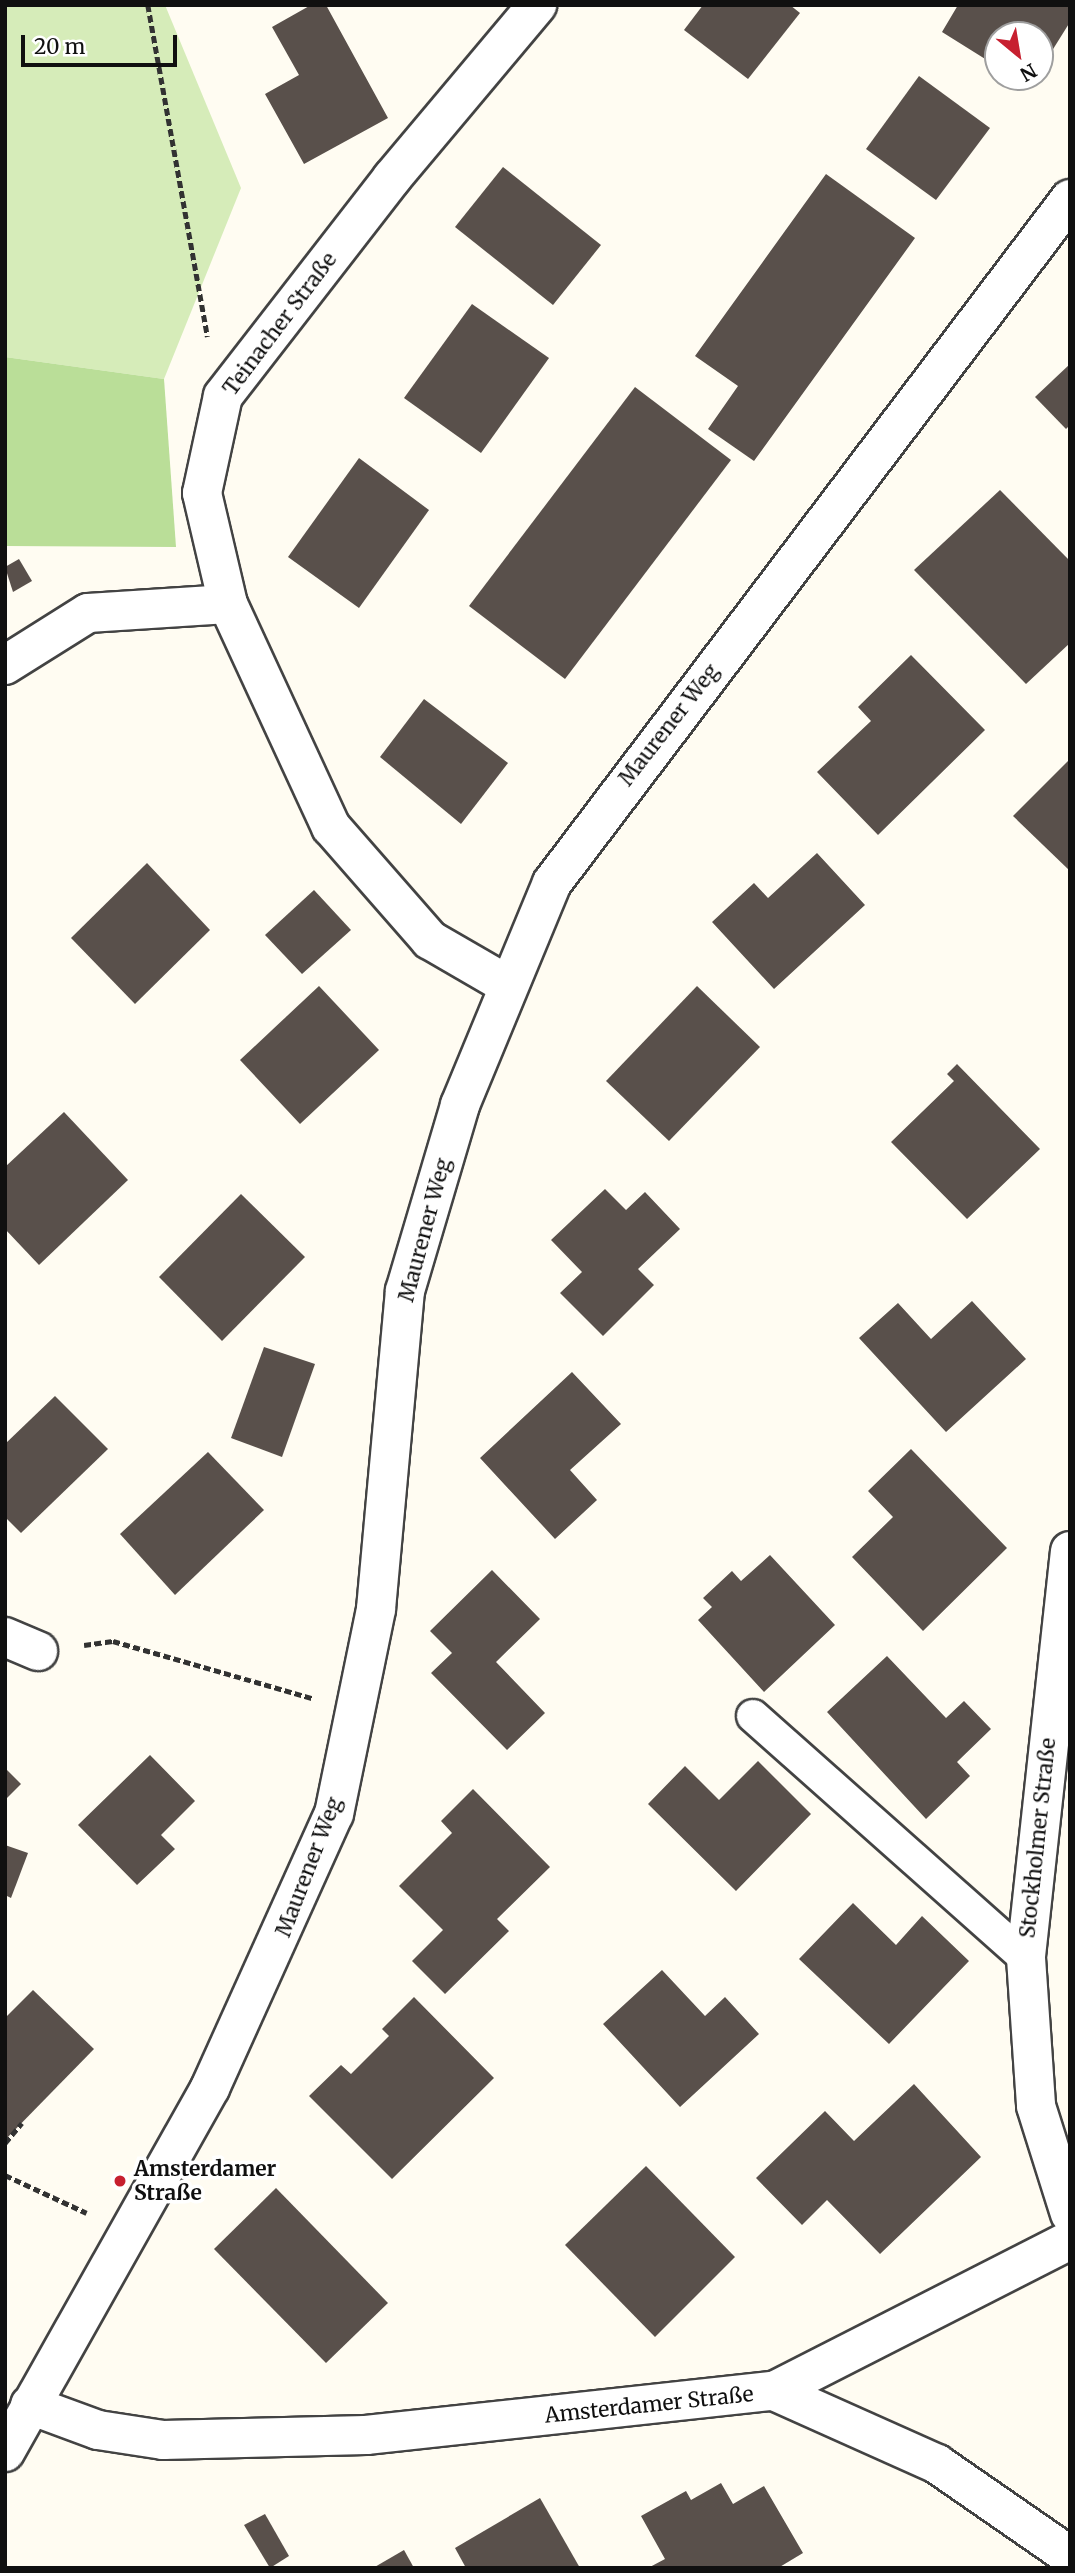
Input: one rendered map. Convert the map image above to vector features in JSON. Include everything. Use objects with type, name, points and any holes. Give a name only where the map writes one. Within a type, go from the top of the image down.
[{"type":"street","name":"Teinacher Straße","points":[[506,984],[430,940],[331,827],[228,604],[202,493],[223,396],[392,178],[537,5]]},
{"type":"street","name":"Maurener Weg","points":[[5,2452],[210,2088],[291,1919],[334,1814],[359,1710],[376,1609],[405,1291],[460,1105],[506,984],[552,883],[600,814],[1070,199]]},
{"type":"street","points":[[5,665],[88,613],[228,604]]},
{"type":"street","name":"Stockholmer Straße","points":[[1070,1551],[1026,1958],[1036,2106],[1070,2214]]},
{"type":"street","name":"Amsterdamer Straße","points":[[30,2405],[98,2430],[163,2440],[366,2435],[774,2391],[1070,2240]]},
{"type":"street","points":[[774,2391],[937,2464],[1070,2556]]},
{"type":"lane","name":"Stockholmer Straße","points":[[753,1716],[1026,1958]]},
{"type":"path","points":[[148,5],[201,310],[223,396]]},
{"type":"path","points":[[22,1644],[113,1641],[359,1710]]},
{"type":"path","points":[[5,2143],[22,2123]]},
{"type":"path","points":[[5,2175],[130,2233]]},
{"type":"green space","points":[[5,5],[165,5],[241,188],[164,379],[5,357]]},
{"type":"green space","points":[[5,357],[164,379],[176,547],[5,546]]},
{"type":"building","points":[[311,5],[326,5],[388,118],[304,164],[265,94],[299,75],[272,27]]},
{"type":"building","points":[[703,5],[790,5],[800,13],[748,79],[684,30]]},
{"type":"building","points":[[958,5],[1070,5],[1070,22],[1054,48],[1054,21],[984,21],[984,58],[942,32]]},
{"type":"building","points":[[919,76],[990,128],[936,200],[866,149]]},
{"type":"building","points":[[503,167],[601,245],[553,305],[455,227]]},
{"type":"building","points":[[826,174],[915,238],[754,461],[708,429],[738,386],[695,356]]},
{"type":"building","points":[[472,304],[549,358],[481,453],[404,398]]},
{"type":"building","points":[[1070,364],[1070,425],[1066,429],[1035,397]]},
{"type":"building","points":[[635,387],[731,460],[565,679],[469,606]]},
{"type":"building","points":[[359,458],[429,510],[359,608],[288,557]]},
{"type":"building","points":[[1000,490],[1070,561],[1070,643],[1026,684],[914,570]]},
{"type":"building","points":[[19,559],[32,581],[13,592],[5,567]]},
{"type":"building","points":[[911,655],[985,730],[878,835],[817,772],[871,721],[858,707]]},
{"type":"building","points":[[424,699],[508,763],[461,824],[380,757]]},
{"type":"building","points":[[1070,759],[1070,871],[1013,816]]},
{"type":"building","points":[[817,853],[865,905],[774,989],[712,922],[754,883],[768,898]]},
{"type":"building","points":[[147,863],[210,930],[135,1004],[71,938]]},
{"type":"building","points":[[314,890],[351,930],[302,974],[265,935]]},
{"type":"building","points":[[319,986],[379,1050],[300,1124],[240,1060]]},
{"type":"building","points":[[697,986],[760,1047],[669,1141],[606,1081]]},
{"type":"building","points":[[957,1064],[1040,1149],[967,1219],[891,1142],[954,1081],[947,1074]]},
{"type":"building","points":[[64,1112],[128,1180],[39,1265],[5,1229],[5,1167]]},
{"type":"building","points":[[605,1189],[626,1210],[645,1192],[680,1229],[638,1269],[654,1285],[603,1336],[560,1293],[582,1272],[551,1240]]},
{"type":"building","points":[[241,1194],[305,1257],[222,1341],[159,1277]]},
{"type":"building","points":[[972,1301],[1026,1359],[946,1432],[859,1338],[898,1303],[931,1339]]},
{"type":"building","points":[[264,1347],[315,1364],[282,1457],[231,1438]]},
{"type":"building","points":[[572,1372],[621,1424],[570,1470],[597,1500],[555,1539],[480,1458]]},
{"type":"building","points":[[55,1396],[108,1449],[21,1533],[5,1517],[5,1444]]},
{"type":"building","points":[[911,1449],[1007,1548],[923,1631],[852,1557],[893,1517],[868,1491]]},
{"type":"building","points":[[208,1452],[264,1510],[175,1595],[120,1534]]},
{"type":"building","points":[[770,1555],[835,1625],[764,1692],[698,1620],[712,1607],[703,1598],[732,1571],[741,1581]]},
{"type":"building","points":[[492,1570],[540,1619],[496,1662],[545,1713],[507,1750],[431,1673],[452,1653],[430,1631]]},
{"type":"building","points":[[887,1656],[946,1718],[964,1701],[991,1729],[957,1762],[970,1776],[926,1819],[827,1712]]},
{"type":"building","points":[[150,1755],[195,1801],[161,1835],[175,1849],[137,1885],[78,1825]]},
{"type":"building","points":[[758,1761],[811,1814],[736,1891],[648,1804],[685,1766],[719,1800]]},
{"type":"building","points":[[5,1768],[21,1784],[5,1800]]},
{"type":"building","points":[[473,1789],[550,1867],[497,1919],[509,1931],[445,1994],[412,1961],[443,1930],[399,1886],[452,1833],[441,1821]]},
{"type":"building","points":[[5,1845],[28,1853],[11,1898],[5,1895]]},
{"type":"building","points":[[853,1903],[896,1945],[922,1916],[969,1961],[889,2044],[799,1959]]},
{"type":"building","points":[[662,1970],[705,2016],[725,1997],[759,2034],[680,2107],[603,2024]]},
{"type":"building","points":[[33,1990],[94,2049],[5,2140],[5,2018]]},
{"type":"building","points":[[414,1997],[494,2078],[392,2179],[309,2096],[341,2065],[351,2074],[389,2036],[382,2029]]},
{"type":"building","points":[[914,2084],[981,2157],[880,2254],[827,2200],[802,2225],[756,2178],[825,2111],[854,2141]]},
{"type":"building","points":[[646,2166],[735,2257],[655,2337],[565,2245]]},
{"type":"building","points":[[276,2188],[388,2303],[326,2363],[214,2249]]},
{"type":"building","points":[[721,2483],[733,2504],[764,2486],[803,2553],[778,2568],[648,2568],[665,2559],[641,2516],[686,2491],[691,2500]]},
{"type":"building","points":[[540,2498],[580,2568],[466,2568],[455,2548]]},
{"type":"building","points":[[265,2514],[289,2556],[270,2568],[244,2525]]},
{"type":"building","points":[[404,2550],[414,2568],[373,2568]]},
{"type":"place","name":"Amsterdamer Straße","points":[[120,2181]]}]
